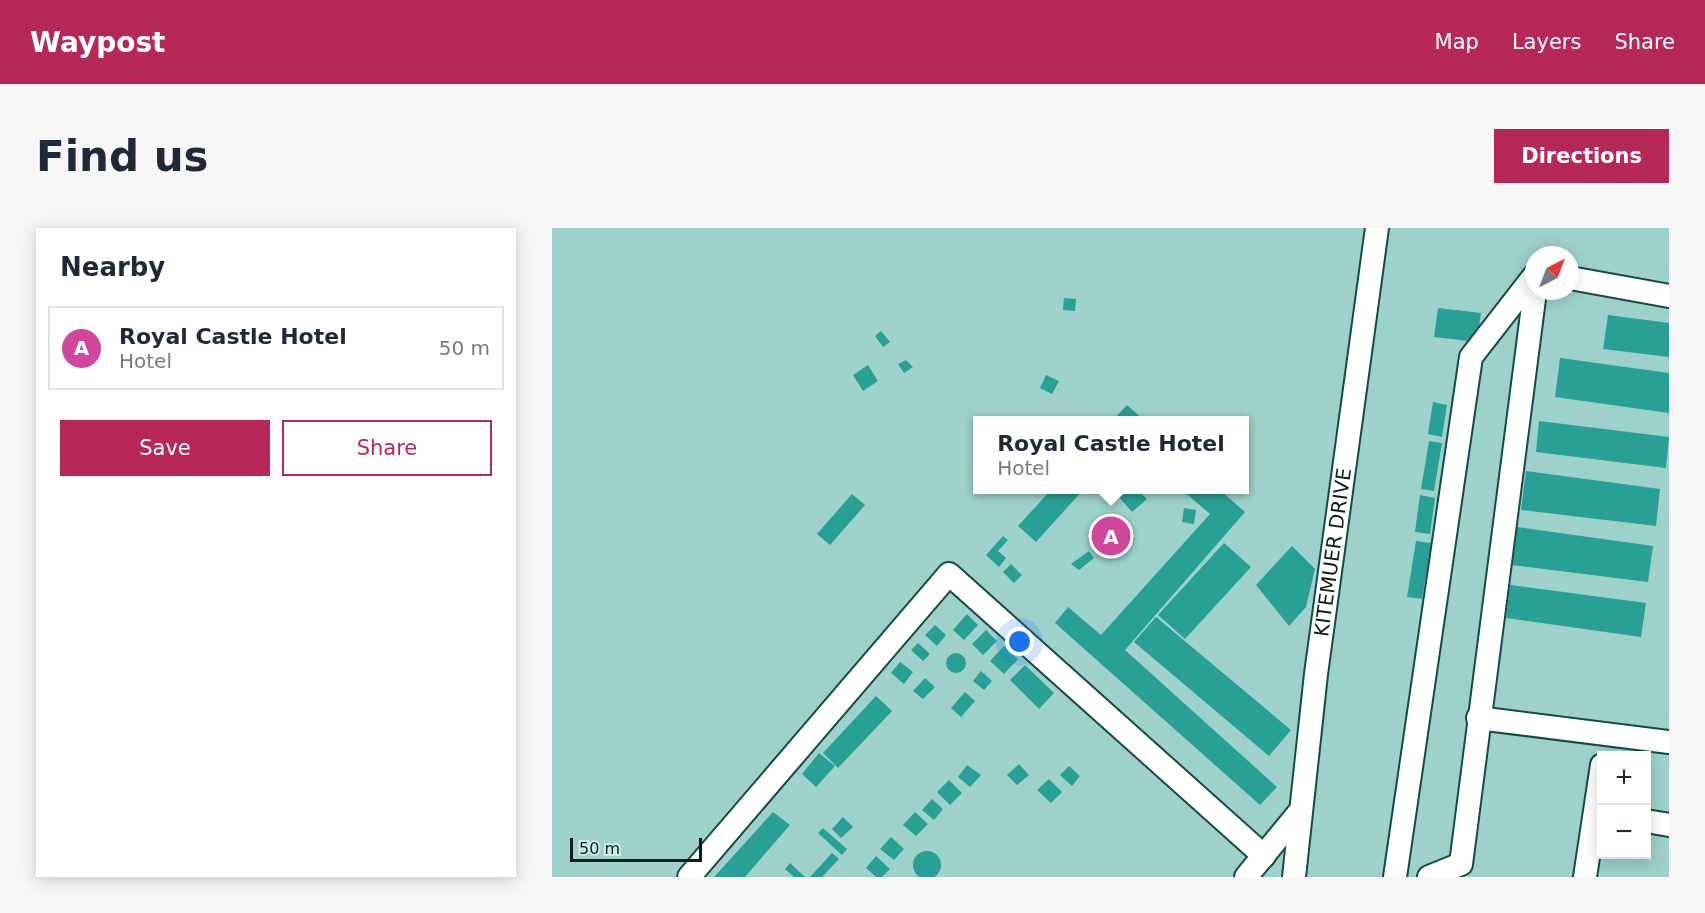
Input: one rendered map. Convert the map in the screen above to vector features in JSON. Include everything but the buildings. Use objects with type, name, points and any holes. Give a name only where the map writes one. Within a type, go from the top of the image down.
[{"type":"street","name":"KITEMUER DRIVE","points":[[1294,877],[1316,674],[1377,228]]},
{"type":"street","points":[[1579,280],[1669,296]]},
{"type":"street","points":[[1395,877],[1471,357],[1525,288]]},
{"type":"street","points":[[1429,877],[1461,864],[1478,718],[1534,300]]},
{"type":"street","points":[[688,877],[949,574],[1263,856]]},
{"type":"street","points":[[1478,718],[1604,745],[1669,742]]},
{"type":"street","points":[[1246,877],[1301,810]]},
{"type":"street","points":[[1585,877],[1597,820]]},
{"type":"street","points":[[1651,822],[1669,825]]},
{"type":"place","name":"Royal Castle Hotel","points":[[1111,536]]}]
